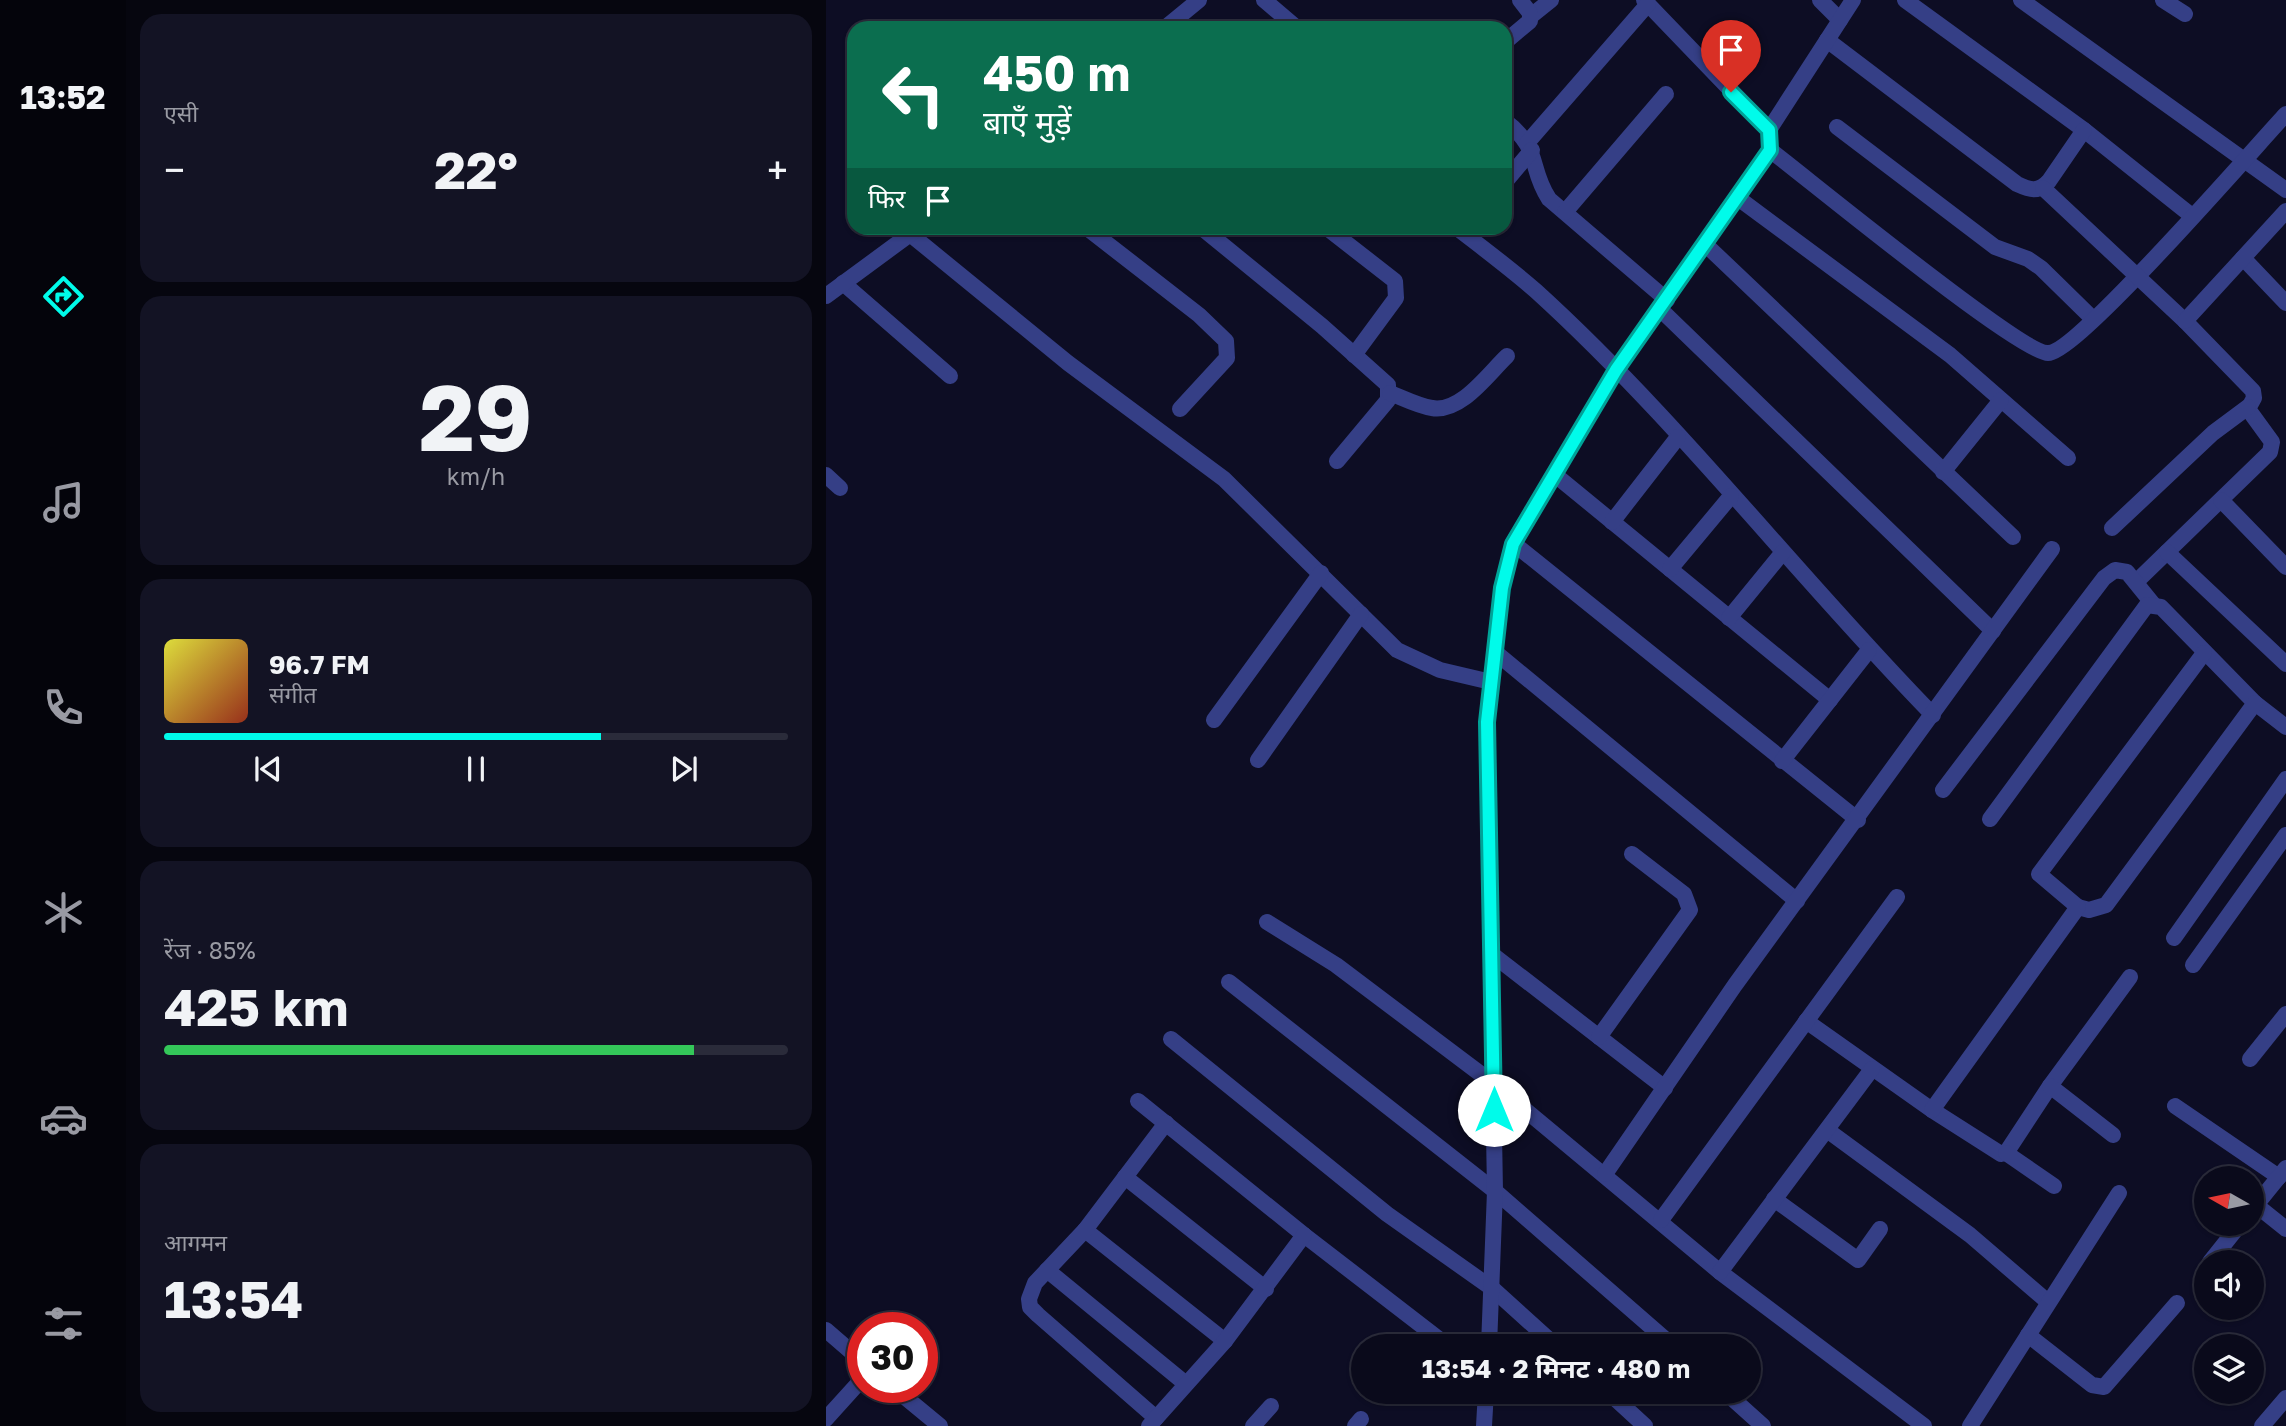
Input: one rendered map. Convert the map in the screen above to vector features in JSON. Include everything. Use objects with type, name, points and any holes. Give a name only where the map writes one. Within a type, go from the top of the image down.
[{"type":"street","points":[[1174,21],[1199,0]]},
{"type":"street","points":[[1264,0],[1289,21]]},
{"type":"street","points":[[1520,0],[1531,16]]},
{"type":"street","points":[[1512,37],[1551,0]]},
{"type":"street","points":[[1820,0],[1840,20]]},
{"type":"street","points":[[1490,1334],[1495,1191],[1487,722],[1502,588],[1513,544],[1616,370],[1770,150],[1769,130],[1853,0]]},
{"type":"street","points":[[1905,0],[2084,130],[2192,216]]},
{"type":"street","points":[[2021,0],[2286,190]]},
{"type":"street","points":[[2163,0],[2185,14]]},
{"type":"street","points":[[1512,172],[1646,2],[1769,130]]},
{"type":"street","points":[[1828,40],[2017,184],[2031,190],[2043,188],[2084,130]]},
{"type":"street","points":[[1565,212],[1666,94]]},
{"type":"street","points":[[1770,150],[2000,328],[2045,354],[2055,352],[2136,277],[2286,114]]},
{"type":"street","points":[[1837,127],[1995,247],[2028,259],[2041,268],[2093,319]]},
{"type":"street","points":[[1512,128],[1530,146],[1538,180],[1549,199],[1664,305],[1993,631]]},
{"type":"street","points":[[2043,188],[2185,321],[2255,396],[2248,407],[2213,433],[2112,528]]},
{"type":"street","points":[[1738,198],[1950,355],[2068,458]]},
{"type":"street","points":[[2185,321],[2286,211]]},
{"type":"street","points":[[826,296],[910,235]]},
{"type":"street","points":[[920,235],[1068,363],[1224,479],[1397,650],[1440,670],[1491,682]]},
{"type":"street","points":[[1096,235],[1199,315],[1226,341],[1227,358],[1180,409]]},
{"type":"street","points":[[1210,235],[1388,385],[1388,400],[1337,461]]},
{"type":"street","points":[[1336,235],[1395,281],[1398,288],[1396,298],[1354,355]]},
{"type":"street","points":[[1466,235],[1535,291],[1616,370],[1869,650],[1933,715]]},
{"type":"street","points":[[1706,245],[2013,537]]},
{"type":"street","points":[[2243,258],[2286,303]]},
{"type":"street","points":[[843,284],[950,376]]},
{"type":"street","points":[[1390,393],[1431,408],[1446,408],[1458,402],[1507,356]]},
{"type":"street","points":[[1943,472],[2001,400]]},
{"type":"street","points":[[2136,582],[2272,449],[2269,436],[2248,407]]},
{"type":"street","points":[[1612,522],[1678,437]]},
{"type":"street","points":[[1554,474],[1830,700]]},
{"type":"street","points":[[826,475],[840,488]]},
{"type":"street","points":[[1670,569],[1731,496]]},
{"type":"street","points":[[2221,500],[2286,567]]},
{"type":"street","points":[[1513,544],[1858,820]]},
{"type":"street","points":[[1605,1174],[1797,901],[2052,549]]},
{"type":"street","points":[[1729,618],[1783,552]]},
{"type":"street","points":[[2167,552],[2286,664]]},
{"type":"street","points":[[1943,790],[2104,578],[2116,570],[2127,572],[2153,604]]},
{"type":"street","points":[[1214,720],[1321,573]]},
{"type":"street","points":[[1990,819],[2147,605],[2161,607],[2256,703],[2286,727]]},
{"type":"street","points":[[1258,760],[1361,614]]},
{"type":"street","points":[[1782,761],[1869,650]]},
{"type":"street","points":[[1494,652],[1797,901]]},
{"type":"street","points":[[2204,653],[2039,874],[2078,906],[2090,911],[2106,905],[2256,703]]},
{"type":"street","points":[[2174,938],[2286,779]]},
{"type":"street","points":[[2193,965],[2286,835]]},
{"type":"street","points":[[1599,1037],[1690,910],[1684,894],[1632,854]]},
{"type":"street","points":[[1661,1220],[1897,897]]},
{"type":"street","points":[[1932,1110],[2078,906]]},
{"type":"street","points":[[1267,922],[1336,965],[1494,1084],[1661,1220],[1720,1272],[1924,1426]]},
{"type":"street","points":[[1493,955],[1665,1088]]},
{"type":"street","points":[[2006,1153],[2050,1086],[2130,977]]},
{"type":"street","points":[[1229,982],[1495,1191],[1660,1334]]},
{"type":"street","points":[[2250,1059],[2286,1014]]},
{"type":"street","points":[[1806,1021],[1989,1148],[2006,1153],[2054,1186]]},
{"type":"street","points":[[1171,1039],[1387,1214],[1493,1289],[1543,1334]]},
{"type":"street","points":[[1720,1272],[1872,1069]]},
{"type":"street","points":[[2050,1086],[2113,1135]]},
{"type":"street","points":[[1138,1101],[1432,1334]]},
{"type":"street","points":[[2175,1106],[2282,1172],[2264,1195]]},
{"type":"street","points":[[1166,1124],[1085,1230],[1035,1283],[1030,1307],[1153,1422],[1225,1341],[1304,1235]]},
{"type":"street","points":[[1827,1130],[1970,1235],[2048,1302]]},
{"type":"street","points":[[1125,1177],[1266,1289]]},
{"type":"street","points":[[1970,1426],[2119,1194]]},
{"type":"street","points":[[1774,1199],[1858,1260],[1880,1229]]},
{"type":"street","points":[[2264,1215],[2286,1229]]},
{"type":"street","points":[[1085,1230],[1225,1341]]},
{"type":"street","points":[[2220,1250],[2231,1236]]},
{"type":"street","points":[[1047,1270],[1186,1384]]},
{"type":"street","points":[[2028,1335],[2092,1385],[2104,1387],[2177,1303]]},
{"type":"street","points":[[826,1329],[847,1348]]},
{"type":"street","points":[[826,1419],[847,1396]]},
{"type":"street","points":[[2262,1426],[2286,1398]]},
{"type":"street","points":[[912,1403],[940,1426]]},
{"type":"street","points":[[1484,1426],[1485,1404]]},
{"type":"street","points":[[1621,1404],[1645,1426]]},
{"type":"street","points":[[1738,1404],[1763,1426]]},
{"type":"street","points":[[1253,1426],[1271,1406]]},
{"type":"route","points":[[1494,1110],[1487,722],[1502,588],[1513,544],[1616,370],[1695,261],[1770,150],[1769,130],[1731,92]]}]
